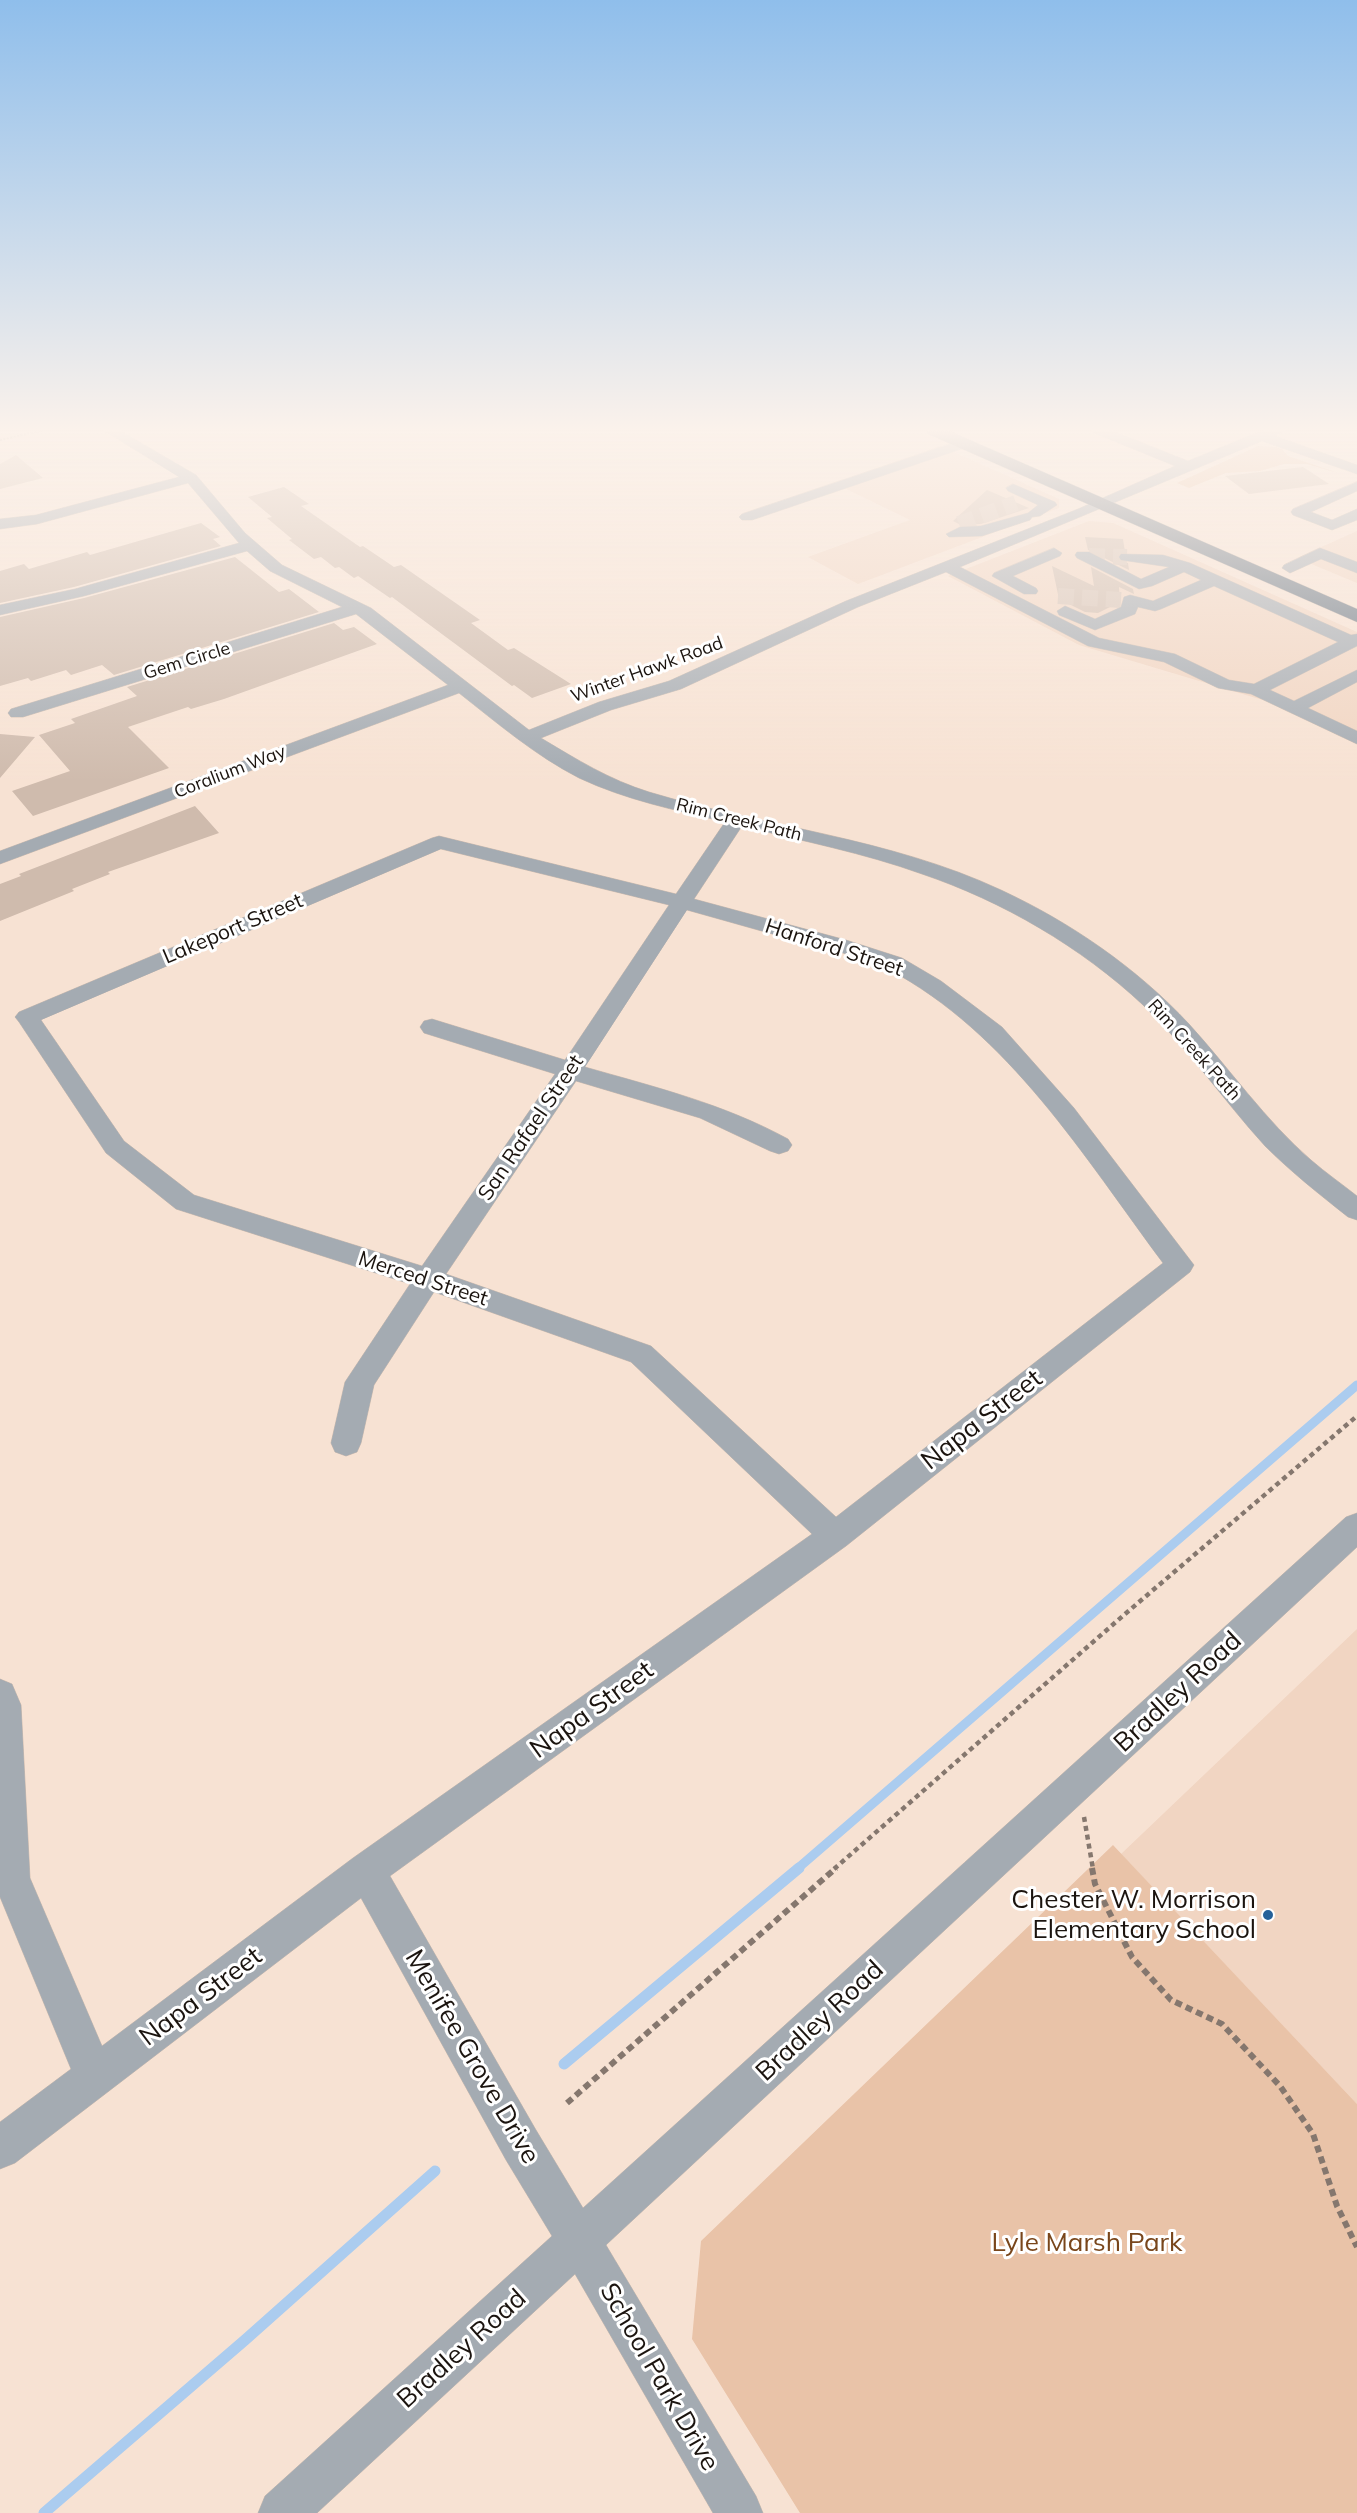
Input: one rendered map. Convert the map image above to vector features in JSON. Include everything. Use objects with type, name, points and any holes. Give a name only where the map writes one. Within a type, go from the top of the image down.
[{"type":"main road","points":[[1201,547],[1357,616]]},
{"type":"main road","points":[[1242,547],[1357,597]]},
{"type":"street","points":[[0,610],[78,593],[243,547]]},
{"type":"street","name":"Rim Creek Path","points":[[253,547],[276,568],[357,608],[527,737],[568,764],[622,789],[929,868],[994,895],[1057,930],[1123,975],[1152,1001],[1180,1029],[1273,1138],[1302,1167],[1357,1210]]},
{"type":"street","name":"Winter Hawk Road","points":[[527,737],[605,706],[675,685],[802,626],[994,547]]},
{"type":"street","points":[[1029,547],[1044,552],[1086,555],[1139,584],[1200,574]]},
{"type":"street","points":[[1044,552],[979,574],[1013,592],[1043,595],[1043,600],[1095,625],[1130,610],[1125,600],[1155,606],[1200,574]]},
{"type":"street","points":[[1290,568],[1320,553],[1357,568]]},
{"type":"street","points":[[1127,557],[1163,560],[1354,640]]},
{"type":"street","points":[[946,566],[1094,642],[1168,658],[1224,684],[1256,690],[1294,708],[1352,730]]},
{"type":"street","name":"Gem Circle","points":[[17,713],[357,608]]},
{"type":"street","points":[[1256,690],[1354,640]]},
{"type":"street","points":[[1294,708],[1357,675]]},
{"type":"street","name":"Coralium Way","points":[[0,858],[461,686]]},
{"type":"street","name":"San Rafael Street","points":[[346,1443],[360,1382],[736,820]]},
{"type":"street","name":"Hanford Street","points":[[439,842],[681,902],[838,945],[894,963],[933,986],[994,1034],[1065,1114],[1180,1265]]},
{"type":"street","name":"Lakeport Street","points":[[27,1017],[439,842]]},
{"type":"street","name":"Merced Street","points":[[27,1017],[115,1147],[185,1202],[428,1279],[641,1354],[835,1536]]},
{"type":"street","points":[[432,1027],[570,1071],[710,1111],[749,1127],[779,1145]]},
{"type":"street","name":"Napa Street","points":[[0,2148],[366,1871],[835,1536],[1180,1265]]},
{"type":"street","name":"Bradley Road","points":[[282,2513],[1357,1527]]},
{"type":"street","points":[[0,1696],[4,1705],[11,1879],[95,2078]]},
{"type":"street","name":"Menifee Grove Drive","points":[[366,1871],[521,2145],[580,2241]]},
{"type":"street","name":"School Park Drive","points":[[580,2241],[739,2513]]},
{"type":"path","points":[[567,2103],[1125,1614],[1357,1416]]},
{"type":"path","points":[[1078,1784],[1095,1884],[1132,1957],[1171,2000],[1222,2024],[1280,2086],[1313,2134],[1338,2206],[1357,2247]]},
{"type":"shaded area","points":[[835,547],[955,547],[858,584],[808,557]]},
{"type":"shaded area","points":[[1022,547],[1167,547],[1357,632],[1357,744],[1266,701],[1079,645],[948,576]]},
{"type":"shaded area","points":[[1321,547],[1357,547],[1357,583],[1297,558]]},
{"type":"shaded area","name":"Chester W. Morrison Elementary School","points":[[1357,1629],[1357,2104],[1121,1854]]},
{"type":"green space","name":"Lyle Marsh Park","points":[[1113,1845],[1357,2104],[1357,2513],[800,2513],[692,2339],[701,2241]]},
{"type":"building","points":[[117,547],[216,547],[74,587],[0,603],[0,571],[24,564],[29,569],[87,552],[90,555]]},
{"type":"building","points":[[299,547],[365,547],[394,567],[401,565],[480,620],[471,623],[508,650],[514,648],[571,684],[532,698],[514,685],[512,686],[392,597],[390,598],[358,576],[354,578],[339,567],[335,568],[321,557],[314,559]]},
{"type":"building","points":[[1087,547],[1124,547],[1125,552],[1119,553],[1117,558],[1121,562],[1128,563],[1129,570],[1088,550]]},
{"type":"building","points":[[235,557],[279,592],[289,589],[319,612],[114,675],[102,665],[71,675],[66,670],[31,681],[28,678],[0,686],[0,617],[84,598]]},
{"type":"building","points":[[1052,566],[1094,586],[1091,567],[1133,589],[1134,594],[1119,587],[1120,602],[1098,613],[1085,612],[1059,599]]},
{"type":"building","points":[[334,623],[343,630],[354,627],[377,644],[224,699],[191,709],[188,707],[128,727],[169,768],[33,816],[12,791],[70,771],[39,735],[75,723],[71,719],[137,696],[127,687]]},
{"type":"building","points":[[0,734],[35,737],[0,778]]},
{"type":"building","points":[[195,806],[219,833],[108,872],[110,874],[72,889],[74,891],[0,921],[0,884],[21,876],[19,874]]},
{"type":"waterway","points":[[797,1869],[1357,1385]]},
{"type":"waterway","points":[[564,2064],[799,1868]]},
{"type":"waterway","points":[[44,2513],[245,2340],[435,2171]]},
{"type":"tunnel","points":[[1089,556],[1127,557]]},
{"type":"tunnel","points":[[1058,596],[1121,600]]},
{"type":"place","name":"Chester W. Morrison Elementary School","points":[[1268,1915]]}]
